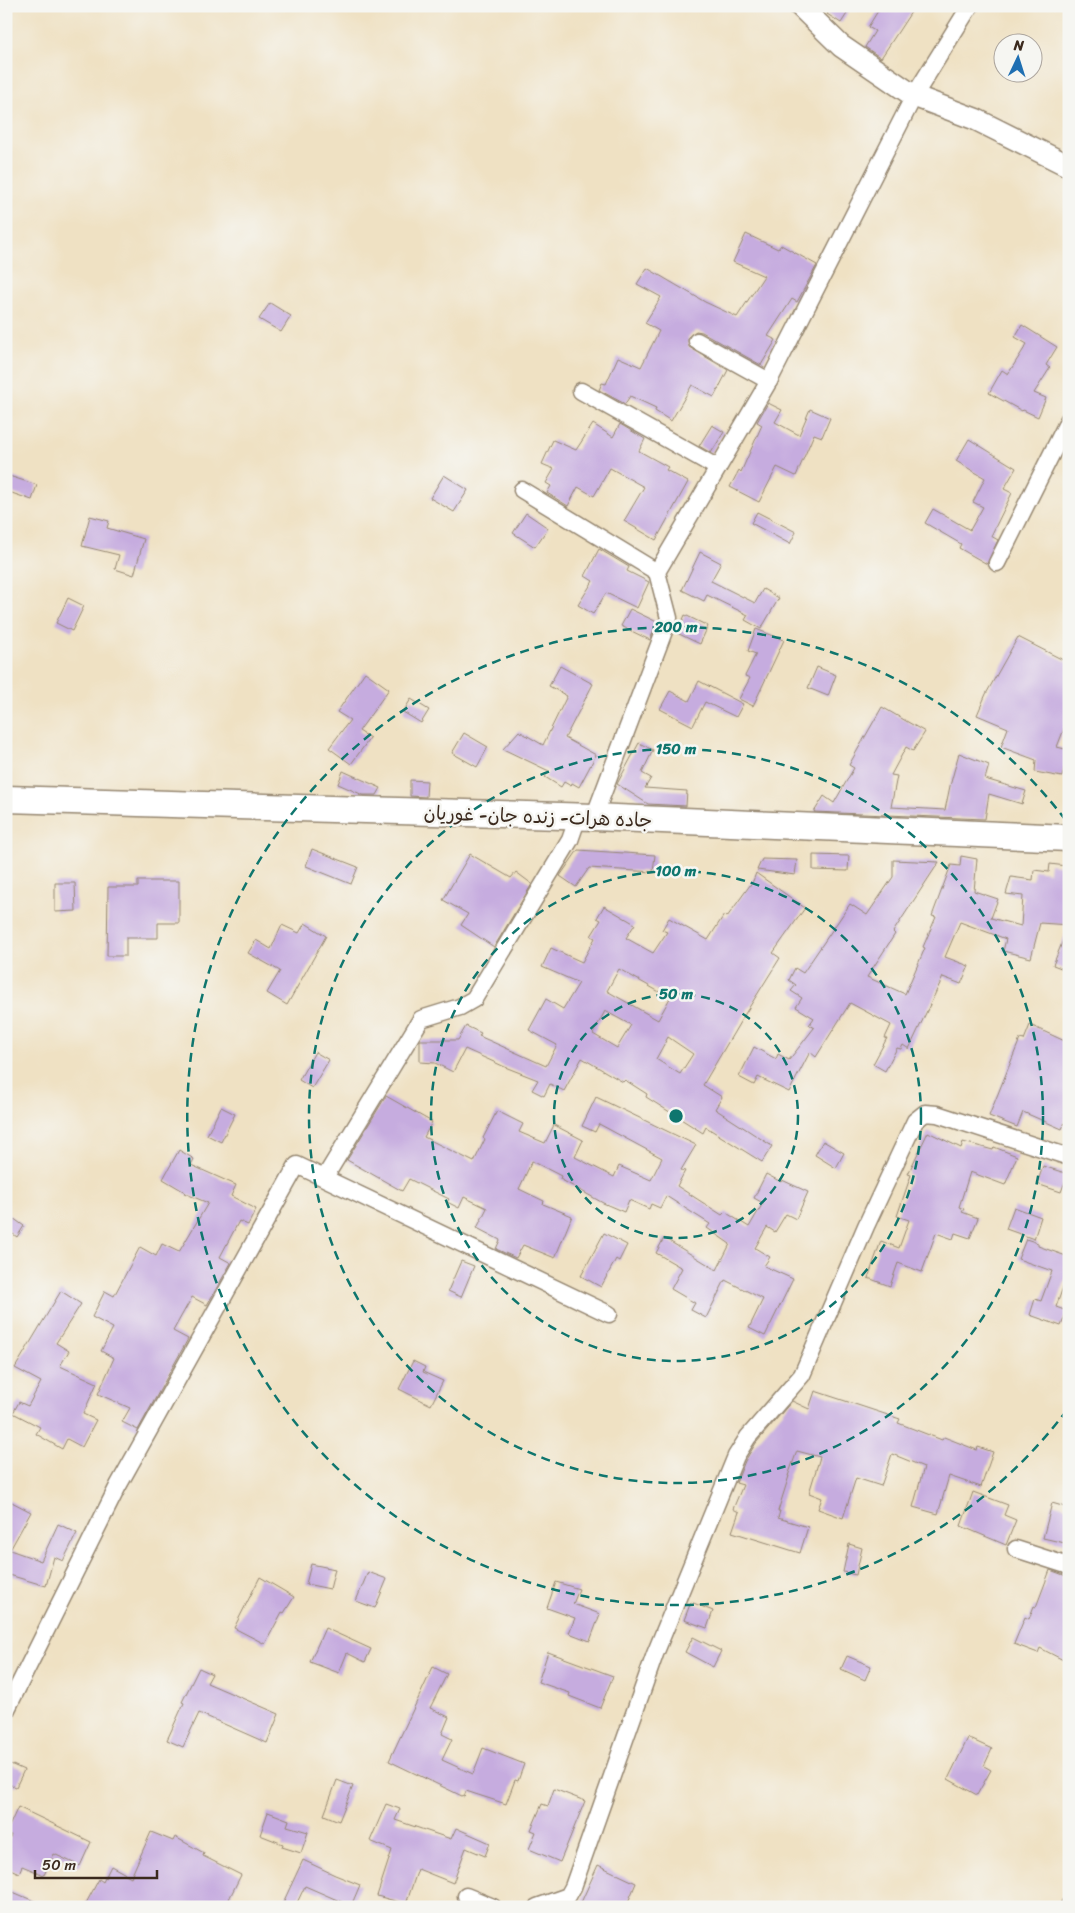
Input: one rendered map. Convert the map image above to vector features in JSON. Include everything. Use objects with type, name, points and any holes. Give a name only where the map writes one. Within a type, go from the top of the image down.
[{"type":"main road","name":"جاده هرات- زنده جان- غوریان","points":[[6,799],[586,817],[1069,838]]},
{"type":"street","points":[[800,6],[841,46],[914,96],[975,119],[1069,166]]},
{"type":"street","points":[[657,572],[769,381],[914,96],[970,6]]},
{"type":"street","points":[[696,341],[769,381]]},
{"type":"street","points":[[581,391],[718,468]]},
{"type":"street","points":[[997,563],[1069,419]]},
{"type":"street","points":[[325,1178],[421,1019],[460,1007],[474,999],[570,840],[586,817],[670,618],[657,572],[522,490]]},
{"type":"street","points":[[537,1907],[568,1896],[573,1887],[656,1654],[736,1456],[748,1437],[802,1375],[866,1226],[915,1121],[925,1113],[937,1114],[1069,1157]]},
{"type":"street","points":[[6,1711],[118,1486],[297,1165],[609,1314]]},
{"type":"street","points":[[1016,1549],[1069,1566]]},
{"type":"street","points":[[466,1896],[493,1907]]},
{"type":"building","points":[[833,6],[852,6],[841,23],[827,14]]},
{"type":"building","points":[[881,6],[915,6],[881,58],[865,47],[875,31],[868,27]]},
{"type":"building","points":[[746,234],[778,249],[781,245],[817,265],[797,302],[792,299],[768,336],[776,340],[761,365],[702,332],[696,331],[688,337],[689,347],[728,370],[714,397],[692,385],[671,421],[655,411],[656,408],[630,396],[625,404],[599,390],[602,383],[606,384],[618,357],[641,367],[659,331],[645,323],[661,297],[637,284],[647,268],[705,302],[737,317],[764,276],[733,262]]},
{"type":"building","points":[[270,303],[291,316],[281,332],[259,319]]},
{"type":"building","points":[[1022,325],[1057,347],[1046,365],[1050,368],[1034,393],[1046,398],[1038,417],[1022,411],[989,393],[1002,370],[1008,374],[1027,344],[1015,337]]},
{"type":"building","points":[[768,403],[782,410],[775,422],[799,435],[810,409],[830,418],[822,437],[814,434],[796,476],[777,467],[759,502],[730,487],[739,470],[741,472],[762,425],[757,422]]},
{"type":"building","points":[[593,424],[613,437],[620,424],[645,439],[639,451],[668,467],[666,470],[688,482],[656,540],[624,521],[644,487],[610,468],[594,496],[578,487],[568,506],[547,493],[551,486],[546,483],[554,469],[542,464],[553,440],[576,450]]},
{"type":"building","points":[[712,425],[724,432],[711,453],[699,446]]},
{"type":"building","points":[[969,439],[1016,468],[1004,489],[1012,493],[991,536],[998,540],[987,564],[959,548],[961,544],[925,523],[933,509],[970,530],[983,507],[973,502],[985,478],[956,461]]},
{"type":"building","points":[[6,475],[37,485],[32,500],[6,491]]},
{"type":"building","points":[[444,475],[468,490],[454,512],[430,498]]},
{"type":"building","points":[[757,512],[796,532],[790,544],[751,523]]},
{"type":"building","points":[[526,513],[548,528],[535,547],[513,533]]},
{"type":"building","points":[[90,516],[109,521],[107,528],[144,539],[134,575],[115,569],[119,555],[82,546]]},
{"type":"building","points":[[599,549],[629,567],[627,571],[649,582],[637,608],[606,593],[593,614],[578,605],[593,581],[585,576]]},
{"type":"building","points":[[700,552],[721,563],[711,581],[755,603],[763,589],[779,598],[761,629],[745,620],[748,615],[707,595],[704,601],[682,590]]},
{"type":"building","points":[[68,598],[84,606],[72,631],[56,623]]},
{"type":"building","points":[[630,609],[657,622],[650,640],[621,626]]},
{"type":"building","points":[[685,615],[708,626],[700,644],[677,633]]},
{"type":"building","points":[[756,629],[784,640],[753,706],[739,699],[750,678],[745,676],[756,654],[748,651]]},
{"type":"building","points":[[1018,637],[1069,663],[1069,716],[1057,747],[1069,750],[1062,777],[1035,772],[1036,760],[1001,747],[1008,728],[977,715],[986,694]]},
{"type":"building","points":[[560,666],[593,684],[565,738],[596,755],[579,787],[572,783],[571,786],[564,782],[561,787],[545,777],[549,771],[503,749],[519,731],[543,745],[567,696],[549,686]]},
{"type":"building","points":[[817,667],[836,675],[828,696],[808,688]]},
{"type":"building","points":[[365,672],[389,689],[359,731],[370,738],[351,764],[329,748],[350,720],[337,712]]},
{"type":"building","points":[[699,681],[743,704],[736,717],[705,702],[693,726],[660,709],[670,691],[689,701]]},
{"type":"building","points":[[411,699],[429,710],[421,723],[403,712]]},
{"type":"building","points":[[882,707],[925,732],[913,751],[906,747],[891,775],[897,776],[891,807],[945,810],[959,753],[989,765],[985,779],[1026,791],[1022,804],[989,794],[985,819],[814,812],[824,796],[834,803],[854,768],[849,765]]},
{"type":"building","points":[[464,733],[488,747],[477,767],[452,753]]},
{"type":"building","points":[[639,743],[653,750],[642,773],[651,778],[645,788],[687,791],[686,806],[648,804],[617,784]]},
{"type":"building","points":[[343,771],[381,788],[377,795],[363,795],[338,784]]},
{"type":"building","points":[[410,780],[427,781],[426,797],[410,796]]},
{"type":"building","points":[[312,849],[358,867],[351,884],[306,866]]},
{"type":"building","points":[[578,850],[655,855],[653,872],[589,868],[576,887],[560,876]]},
{"type":"building","points":[[470,854],[511,878],[516,872],[532,884],[494,947],[461,925],[468,914],[443,900]]},
{"type":"building","points":[[813,855],[849,856],[848,871],[813,870]]},
{"type":"building","points":[[961,856],[977,859],[974,891],[998,899],[991,918],[1021,926],[1023,896],[1006,894],[1011,877],[1033,880],[1034,870],[1049,872],[1050,864],[1066,866],[1065,877],[1069,878],[1069,925],[1040,923],[1031,958],[1003,951],[1006,939],[960,922],[945,957],[969,966],[961,984],[943,977],[909,1049],[903,1045],[901,1049],[897,1048],[885,1071],[873,1064],[887,1038],[885,1038],[891,1025],[850,1003],[816,1057],[810,1052],[789,1092],[758,1077],[754,1085],[739,1077],[754,1047],[776,1059],[778,1054],[789,1060],[814,1028],[809,1025],[814,1018],[796,1007],[802,998],[791,991],[796,985],[789,980],[795,968],[803,973],[850,904],[867,915],[893,877],[893,860],[939,862],[893,932],[895,934],[867,977],[905,994],[925,948],[923,947],[936,917],[932,916],[951,865],[960,866]]},
{"type":"building","points":[[762,859],[797,860],[795,875],[757,870]]},
{"type":"building","points":[[756,873],[805,908],[773,953],[780,958],[703,1085],[722,1097],[715,1109],[772,1146],[762,1162],[706,1127],[703,1133],[646,1097],[647,1094],[625,1080],[623,1082],[582,1058],[564,1091],[550,1084],[544,1096],[532,1090],[538,1080],[465,1049],[453,1072],[435,1063],[420,1062],[420,1040],[458,1040],[466,1026],[481,1033],[479,1036],[546,1066],[557,1045],[529,1030],[546,999],[563,1009],[579,983],[542,967],[551,948],[582,962],[595,938],[591,936],[601,920],[597,918],[604,906],[635,924],[626,938],[653,953],[667,932],[662,930],[669,918],[708,940],[724,915],[727,917],[753,881]],"holes":[[[619,969],[670,998],[658,1020],[607,991]],[[605,1011],[631,1025],[617,1048],[593,1034]],[[668,1037],[693,1054],[680,1074],[656,1059]]]},
{"type":"building","points":[[138,881],[179,881],[179,923],[158,923],[158,938],[126,938],[126,956],[107,956],[108,887],[138,887]]},
{"type":"building","points":[[55,883],[75,883],[76,911],[55,912]]},
{"type":"building","points":[[305,923],[326,936],[287,1005],[267,993],[280,971],[248,953],[256,940],[271,949],[282,925],[299,933]]},
{"type":"building","points":[[1069,929],[1069,971],[1053,965]]},
{"type":"building","points":[[1030,1025],[1069,1043],[1069,1113],[1062,1129],[1023,1112],[1017,1127],[989,1116],[1020,1039],[1024,1040]]},
{"type":"building","points":[[315,1052],[329,1060],[312,1088],[299,1080]]},
{"type":"building","points":[[386,1096],[432,1122],[424,1137],[474,1162],[485,1139],[483,1138],[497,1111],[523,1124],[519,1132],[545,1143],[554,1125],[583,1140],[575,1157],[614,1177],[619,1166],[651,1180],[662,1158],[599,1124],[595,1132],[582,1126],[596,1097],[696,1145],[681,1170],[685,1171],[677,1186],[722,1215],[725,1212],[749,1227],[763,1203],[754,1198],[766,1174],[808,1192],[796,1219],[786,1214],[775,1232],[767,1227],[755,1248],[770,1257],[764,1266],[793,1279],[765,1336],[749,1328],[763,1299],[725,1280],[706,1318],[691,1310],[695,1303],[671,1289],[682,1268],[656,1253],[664,1238],[717,1270],[730,1244],[707,1228],[710,1224],[666,1196],[660,1208],[651,1204],[649,1209],[629,1200],[624,1212],[603,1203],[560,1179],[561,1176],[532,1161],[519,1189],[544,1201],[543,1204],[572,1216],[555,1258],[523,1245],[516,1258],[496,1249],[500,1240],[477,1228],[487,1208],[464,1197],[459,1208],[447,1202],[449,1199],[409,1179],[402,1191],[347,1160]]},
{"type":"building","points":[[221,1107],[235,1114],[221,1142],[207,1135]]},
{"type":"building","points":[[928,1132],[961,1148],[963,1142],[993,1150],[994,1147],[1017,1156],[1005,1185],[970,1172],[959,1207],[964,1209],[962,1212],[978,1218],[970,1238],[955,1233],[953,1239],[936,1233],[922,1272],[898,1263],[890,1286],[868,1278],[881,1241],[899,1248],[909,1220],[897,1216],[911,1175],[908,1174]]},
{"type":"building","points":[[823,1141],[844,1153],[836,1168],[815,1155]]},
{"type":"building","points":[[179,1150],[194,1159],[191,1165],[236,1185],[231,1196],[256,1209],[248,1225],[239,1221],[220,1257],[231,1263],[207,1305],[192,1297],[173,1331],[188,1339],[138,1430],[122,1422],[130,1408],[98,1394],[114,1358],[101,1351],[113,1328],[92,1317],[105,1291],[114,1296],[140,1247],[156,1256],[162,1244],[179,1252],[208,1203],[184,1193],[163,1179]]},
{"type":"building","points":[[1043,1166],[1068,1174],[1061,1192],[1037,1184]]},
{"type":"building","points":[[1014,1207],[1041,1217],[1034,1239],[1006,1229]]},
{"type":"building","points":[[6,1213],[24,1226],[17,1237],[6,1229]]},
{"type":"building","points":[[604,1233],[627,1245],[619,1261],[616,1259],[601,1287],[581,1276]]},
{"type":"building","points":[[1026,1239],[1038,1243],[1038,1246],[1069,1257],[1069,1270],[1056,1307],[1067,1311],[1061,1326],[1030,1315],[1035,1299],[1041,1301],[1052,1271],[1018,1259]]},
{"type":"building","points":[[461,1261],[474,1266],[461,1297],[448,1291]]},
{"type":"building","points":[[61,1291],[81,1304],[56,1343],[69,1351],[60,1366],[97,1383],[83,1414],[96,1420],[82,1447],[67,1439],[62,1449],[36,1434],[40,1427],[13,1413],[19,1402],[28,1406],[41,1382],[15,1368]]},
{"type":"building","points":[[413,1361],[425,1367],[423,1372],[443,1381],[431,1405],[399,1389]]},
{"type":"building","points":[[815,1391],[900,1419],[898,1423],[942,1440],[944,1437],[977,1450],[978,1447],[993,1452],[981,1487],[949,1476],[938,1514],[913,1507],[924,1467],[892,1454],[881,1486],[856,1478],[843,1518],[818,1509],[822,1498],[809,1493],[820,1457],[797,1451],[778,1511],[780,1511],[778,1518],[808,1527],[800,1553],[732,1532],[739,1512],[733,1509],[743,1485],[736,1483],[745,1461],[756,1443],[792,1401],[809,1409]]},
{"type":"building","points":[[973,1492],[1008,1505],[1004,1515],[1016,1520],[1006,1545],[961,1526]]},
{"type":"building","points":[[6,1499],[31,1512],[10,1550],[41,1561],[58,1524],[77,1533],[63,1561],[54,1557],[46,1586],[6,1574]]},
{"type":"building","points":[[1052,1503],[1069,1508],[1069,1544],[1043,1538]]},
{"type":"building","points":[[849,1544],[862,1548],[856,1575],[843,1572]]},
{"type":"building","points":[[311,1564],[335,1569],[330,1589],[306,1584]]},
{"type":"building","points":[[1050,1570],[1069,1577],[1069,1663],[1040,1648],[1038,1653],[1014,1644],[1025,1617],[1029,1619],[1034,1606],[1036,1607]]},
{"type":"building","points":[[368,1572],[387,1579],[375,1608],[356,1601]]},
{"type":"building","points":[[260,1577],[294,1597],[284,1613],[282,1612],[265,1644],[234,1628]]},
{"type":"building","points":[[556,1582],[579,1589],[573,1604],[600,1614],[590,1641],[569,1633],[575,1618],[547,1608]]},
{"type":"building","points":[[691,1602],[713,1611],[707,1628],[684,1620]]},
{"type":"building","points":[[325,1628],[371,1649],[365,1662],[347,1653],[339,1673],[310,1662]]},
{"type":"building","points":[[693,1637],[721,1651],[713,1667],[685,1652]]},
{"type":"building","points":[[548,1652],[613,1676],[600,1708],[569,1696],[570,1693],[538,1682]]},
{"type":"building","points":[[847,1656],[871,1666],[865,1680],[841,1669]]},
{"type":"building","points":[[433,1667],[447,1674],[430,1708],[449,1717],[442,1734],[452,1739],[442,1760],[473,1774],[483,1748],[524,1764],[518,1781],[515,1780],[506,1804],[466,1791],[464,1797],[389,1761]]},
{"type":"building","points":[[199,1668],[212,1674],[207,1683],[279,1714],[267,1743],[199,1713],[183,1747],[167,1740],[184,1703],[182,1702]]},
{"type":"building","points":[[968,1738],[992,1749],[984,1766],[991,1770],[977,1795],[948,1779]]},
{"type":"building","points":[[6,1762],[24,1770],[16,1787],[6,1783]]},
{"type":"building","points":[[337,1780],[353,1786],[339,1821],[324,1815]]},
{"type":"building","points":[[554,1789],[585,1801],[560,1862],[529,1849],[536,1832],[531,1830],[542,1804],[548,1806]]},
{"type":"building","points":[[386,1804],[400,1809],[395,1820],[451,1839],[456,1828],[490,1843],[485,1856],[466,1848],[453,1883],[418,1869],[406,1904],[377,1896],[392,1850],[370,1841]]},
{"type":"building","points":[[18,1807],[91,1842],[80,1866],[54,1854],[44,1875],[22,1866],[19,1873],[6,1867],[6,1846],[11,1835],[6,1833]]},
{"type":"building","points":[[268,1812],[289,1820],[287,1826],[308,1832],[301,1853],[282,1847],[283,1844],[260,1835]]},
{"type":"building","points":[[151,1832],[173,1841],[175,1837],[204,1853],[203,1856],[241,1875],[225,1907],[84,1907],[99,1879],[103,1882],[111,1866],[131,1877]]},
{"type":"building","points":[[303,1860],[360,1885],[351,1906],[305,1886],[295,1907],[281,1907]]},
{"type":"building","points":[[598,1865],[636,1883],[626,1907],[579,1907]]},
{"type":"building","points":[[6,1889],[48,1907],[6,1907]]}]
